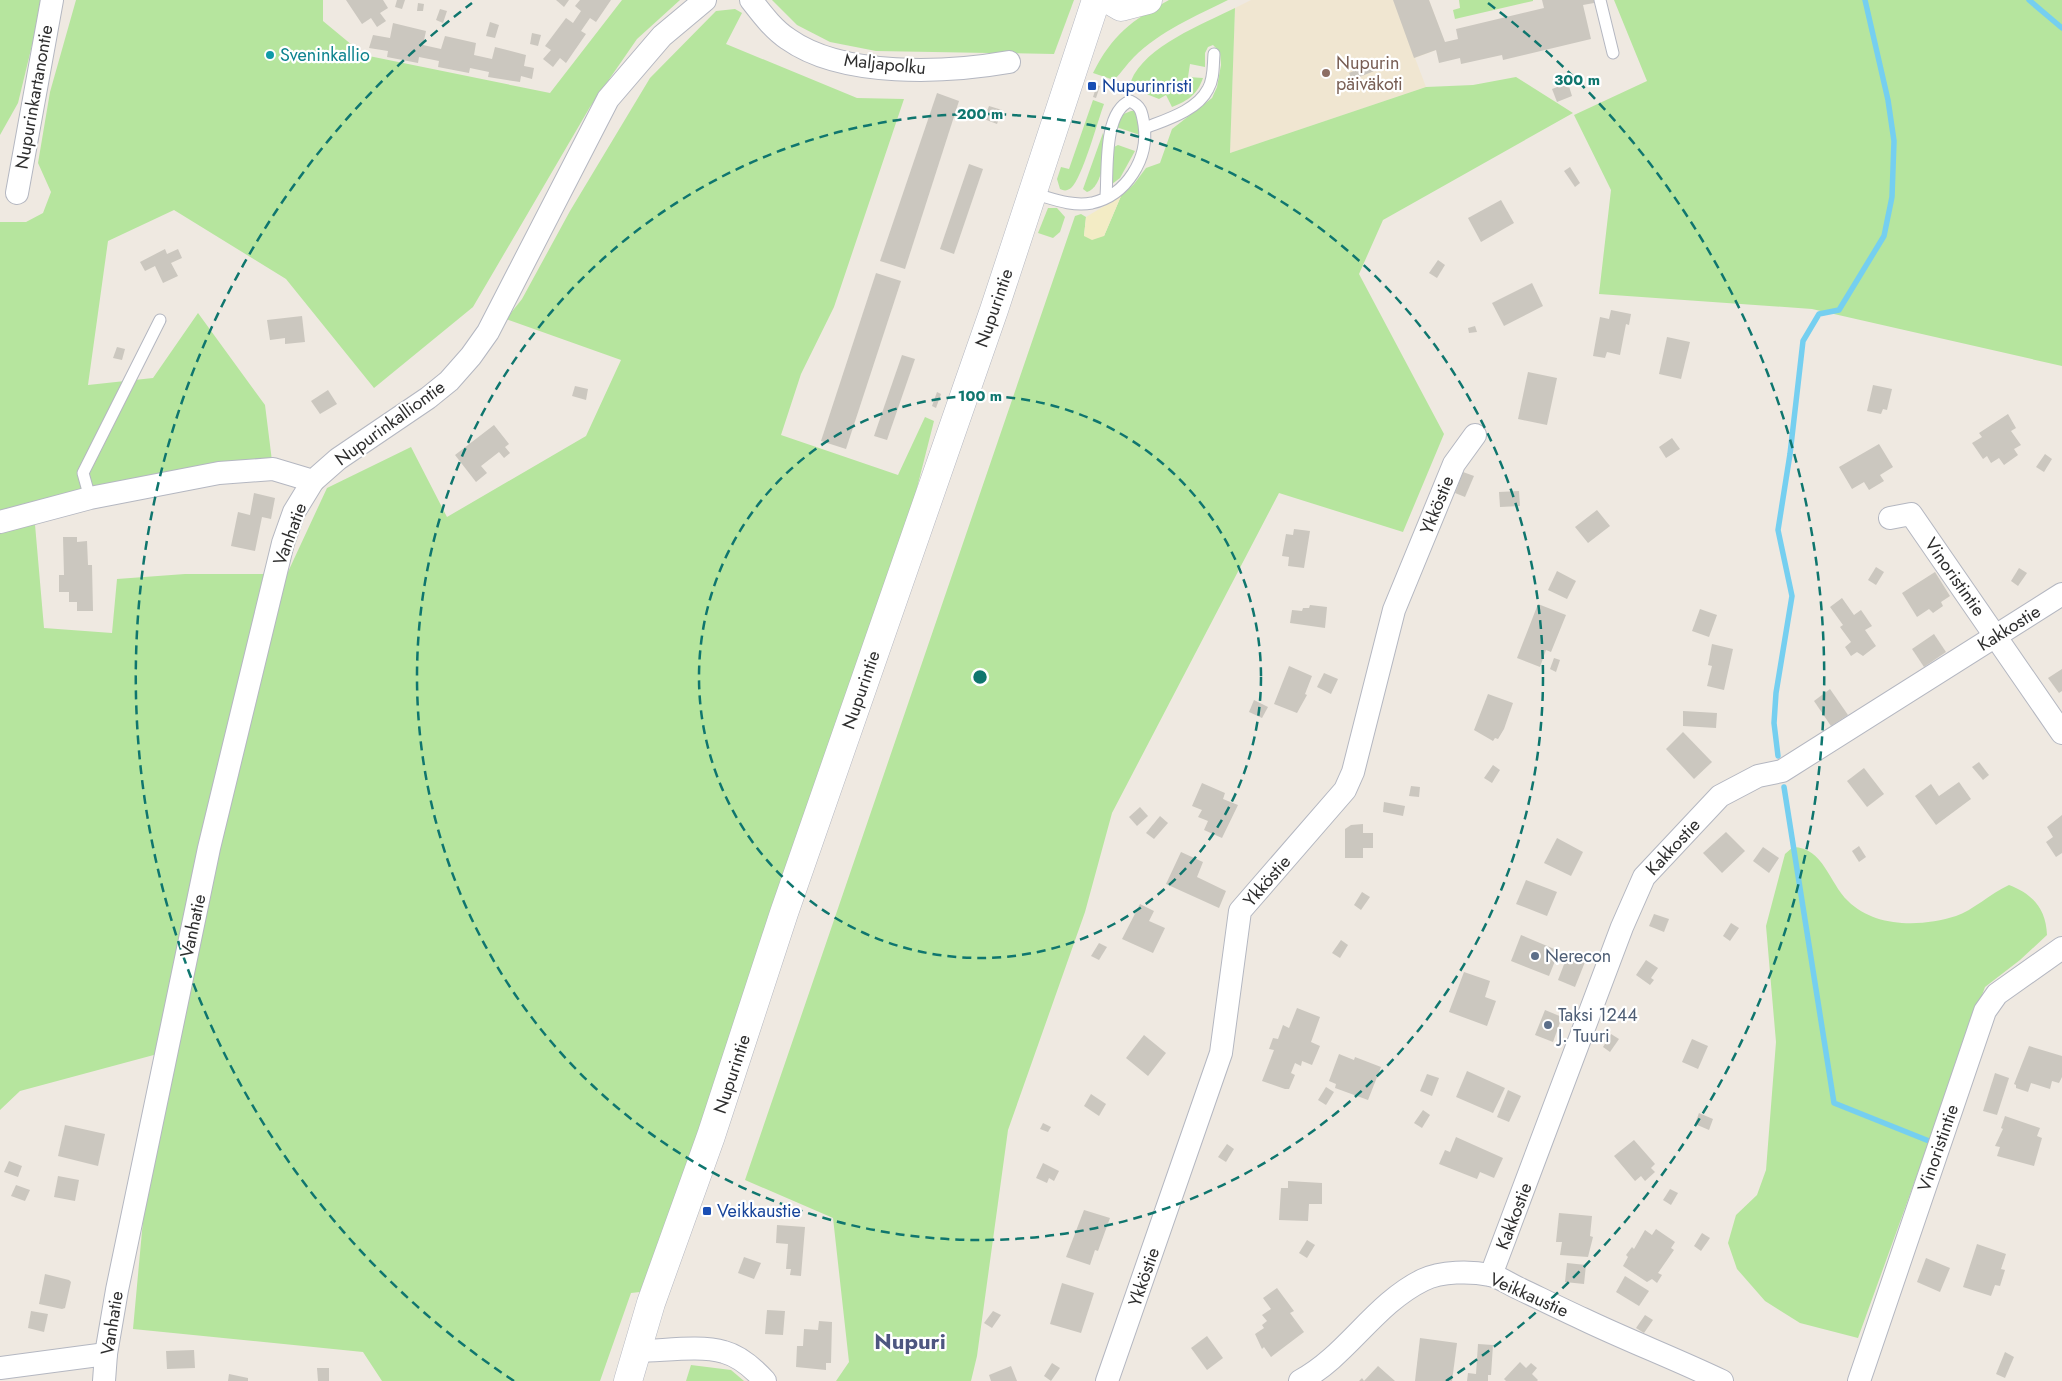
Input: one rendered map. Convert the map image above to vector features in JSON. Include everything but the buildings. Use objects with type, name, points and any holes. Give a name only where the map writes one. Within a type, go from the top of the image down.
[{"type":"main road","name":"Nupurintie","points":[[628,1381],[651,1303],[711,1136],[784,913],[994,310],[1096,0]]},
{"type":"main road","points":[[1109,0],[1121,7],[1148,0]]},
{"type":"street","name":"Nupurinkartanontie","points":[[17,193],[52,0]]},
{"type":"street","name":"Nupurinkalliontie","points":[[313,481],[338,459],[428,398],[449,381],[470,356],[493,324],[608,99],[662,36],[705,0]]},
{"type":"street","name":"Maljapolku","points":[[751,0],[769,23],[788,40],[820,55],[853,64],[918,70],[974,68],[1009,62]]},
{"type":"street","name":"Ykköstie","points":[[1107,1381],[1221,1053],[1240,912],[1345,790],[1353,772],[1394,610],[1454,464],[1475,435]]},
{"type":"street","points":[[0,522],[90,498],[220,473],[273,469],[313,481]]},
{"type":"street","name":"Vanhatie","points":[[104,1381],[106,1354],[117,1290],[209,848],[282,543],[294,512],[313,481]]},
{"type":"street","name":"Vinoristintie","points":[[1890,518],[1911,514],[2062,732]]},
{"type":"street","name":"Kakkostie","points":[[1491,1275],[1622,927],[1644,877],[1720,796],[1758,776],[1782,771],[2062,594]]},
{"type":"street","name":"Vinoristintie","points":[[1859,1381],[1985,1011],[1997,994],[2062,948]]},
{"type":"street","name":"Veikkaustie","points":[[1300,1381],[1327,1361],[1386,1304],[1425,1279],[1446,1274],[1491,1275],[1619,1336],[1679,1360],[1722,1381]]},
{"type":"street","points":[[638,1350],[725,1352],[753,1368],[766,1381]]},
{"type":"street","points":[[0,1368],[106,1354]]},
{"type":"lane","points":[[1600,0],[1613,54]]},
{"type":"lane","points":[[1145,128],[1173,118],[1208,91],[1212,77],[1214,54]]},
{"type":"lane","points":[[1032,193],[1074,205],[1093,203],[1120,190],[1138,166],[1146,141],[1142,111],[1137,104],[1130,101],[1123,103],[1115,114],[1109,133],[1106,196]]},
{"type":"lane","points":[[90,498],[83,473],[160,320]]},
{"type":"shaded area","name":"Nupurin päiväkoti","points":[[1251,0],[1429,0],[1446,46],[1415,58],[1426,87],[1230,153],[1235,8]]},
{"type":"green space","points":[[0,0],[43,0],[18,103],[0,135]]},
{"type":"green space","points":[[76,0],[323,0],[323,21],[364,55],[550,93],[622,0],[680,0],[637,39],[590,107],[473,307],[374,388],[286,279],[174,210],[108,241],[88,385],[153,378],[198,313],[265,405],[273,469],[34,513],[44,628],[112,633],[117,579],[185,574],[287,574],[327,488],[411,447],[447,517],[586,436],[621,360],[506,319],[522,299],[570,211],[650,78],[716,11],[735,9],[742,13],[726,44],[857,98],[904,99],[834,307],[801,374],[781,435],[898,475],[925,417],[934,421],[903,543],[713,1097],[640,1292],[631,1293],[600,1381],[382,1381],[363,1352],[133,1329],[146,1188],[176,1049],[20,1091],[0,1110],[0,222],[26,222],[43,213],[51,192],[38,163],[50,92]]},
{"type":"green space","points":[[772,0],[1074,0],[1054,54],[876,51],[830,42],[797,25]]},
{"type":"green space","points":[[1169,0],[1228,0],[1155,39],[1134,57],[1114,80],[1093,73],[1108,48],[1124,30],[1144,14]]},
{"type":"green space","points":[[1459,0],[1533,1],[1455,19],[1453,10],[1460,8]]},
{"type":"green space","points":[[1614,0],[2062,0],[2062,366],[1812,309],[1599,294],[1611,190],[1574,115],[1647,81]]},
{"type":"green space","points":[[1235,8],[1230,153],[1426,87],[1473,85],[1516,77],[1573,113],[1383,220],[1359,274],[1444,434],[1403,532],[1279,493],[1112,813],[1085,912],[1008,1130],[977,1356],[971,1381],[836,1381],[849,1362],[833,1218],[745,1180],[1075,216],[1081,214],[1086,217],[1084,236],[1104,236],[1121,196],[1134,184],[1146,168],[1160,163],[1172,129],[1212,98],[1217,87],[1221,65],[1220,52],[1213,45],[1208,47],[1205,53],[1205,67],[1190,64],[1188,77],[1203,78],[1201,84],[1192,96],[1172,107],[1166,95],[1159,99],[1134,89],[1131,81],[1138,68],[1149,57],[1176,37]]},
{"type":"green space","points":[[1093,100],[1104,104],[1089,149],[1080,173],[1071,188],[1061,190],[1057,179],[1061,167],[1069,169]]},
{"type":"green space","points":[[1136,111],[1140,135],[1116,127],[1121,115]]},
{"type":"green space","points":[[1103,133],[1105,147],[1103,166],[1097,183],[1087,192],[1083,189]]},
{"type":"green space","points":[[1118,145],[1135,151],[1120,178],[1112,184],[1112,148]]},
{"type":"green space","points":[[1048,208],[1057,208],[1065,217],[1060,232],[1053,238],[1038,233]]},
{"type":"green space","points":[[1793,847],[1812,853],[1825,868],[1841,894],[1859,910],[1885,921],[1914,923],[1943,920],[1962,914],[2009,885],[2025,893],[2037,904],[2044,917],[2046,926],[2047,935],[2020,960],[1985,987],[1858,1338],[1800,1323],[1765,1301],[1737,1269],[1728,1243],[1736,1215],[1757,1195],[1766,1170],[1776,1042],[1766,926],[1785,854]]},
{"type":"green space","points":[[691,1365],[731,1370],[744,1381],[686,1381]]},
{"type":"sand","points":[[1121,196],[1104,236],[1092,240],[1084,236],[1086,217]]},
{"type":"waterway","points":[[1778,756],[1774,723],[1776,693],[1792,596],[1778,530],[1790,454],[1803,341],[1819,314],[1839,310],[1884,236],[1892,197],[1894,141],[1888,100],[1865,0]]},
{"type":"waterway","points":[[2029,0],[2062,28]]},
{"type":"waterway","points":[[1784,787],[1834,1103],[1929,1141]]},
{"type":"place","name":"Sveninkallio","points":[[270,55]]},
{"type":"place","name":"Nupurin päiväkoti","points":[[1326,73]]},
{"type":"place","name":"Nupurinristi","points":[[1092,86]]},
{"type":"place","name":"Nerecon","points":[[1535,956]]},
{"type":"place","name":"Taksi 1244 J. Tuuri","points":[[1548,1025]]},
{"type":"place","name":"Veikkaustie","points":[[707,1211]]},
{"type":"district","name":"Nupuri","points":[[910,1341]]}]
